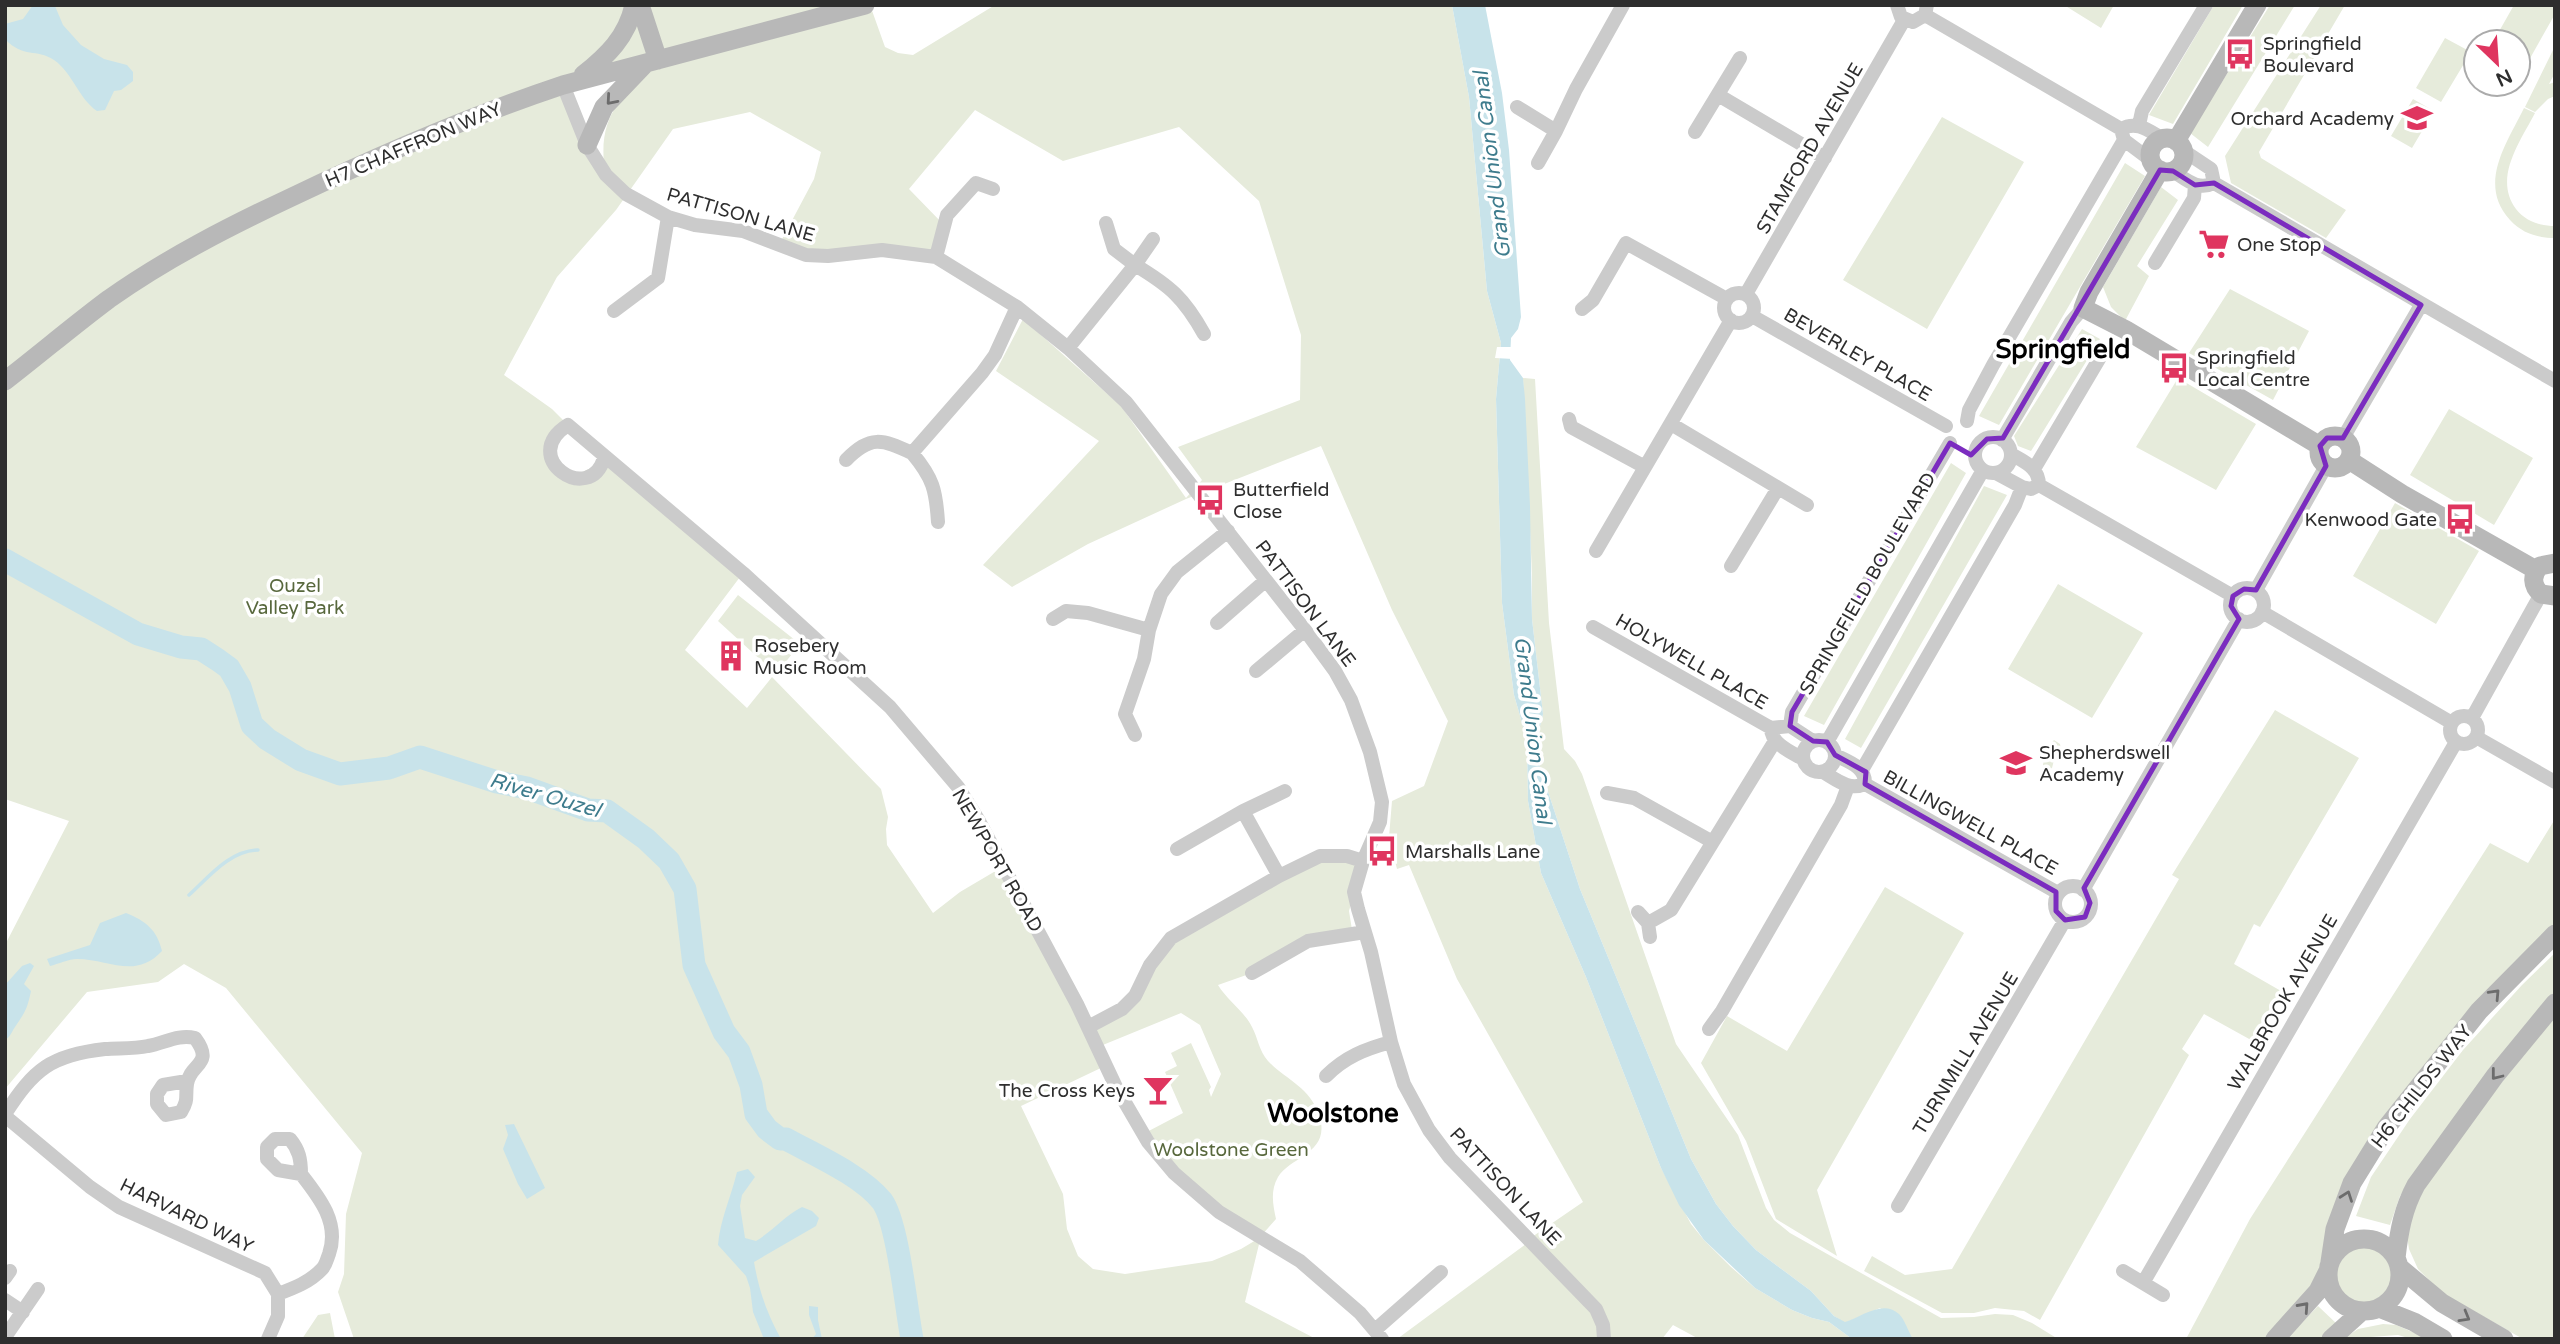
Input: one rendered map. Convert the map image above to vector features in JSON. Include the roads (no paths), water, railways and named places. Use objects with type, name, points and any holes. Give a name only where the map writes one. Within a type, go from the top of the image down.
[{"type":"street","points":[[570,83],[603,60],[619,42],[634,5]]},
{"type":"street","points":[[587,145],[604,107],[652,61],[640,5]]},
{"type":"street","points":[[1538,163],[1623,5]]},
{"type":"street","points":[[1897,5],[1898,13],[1905,20],[1913,22],[1926,10],[2122,134],[2162,167],[2195,185],[2206,187],[2214,183]]},
{"type":"street","points":[[2139,125],[2142,111],[2206,5]]},
{"type":"street","points":[[2174,144],[2256,5]]},
{"type":"street","name":"H7 CHAFFRON WAY","points":[[5,381],[110,299],[153,272],[223,230],[361,164],[426,136],[570,83],[858,7]]},
{"type":"street","name":"STAMFORD AVENUE","points":[[1746,294],[1905,20]]},
{"type":"street","points":[[1695,132],[1740,58]]},
{"type":"street","name":"PATTISON LANE","points":[[570,83],[587,145],[606,175],[626,194],[668,217],[695,225],[743,231],[806,255],[882,250],[936,257],[1017,307],[1068,348],[1126,402],[1305,630],[1335,671],[1345,690],[1370,752],[1382,803],[1380,822],[1363,861],[1354,892],[1404,1084],[1429,1130],[1450,1158],[1596,1309],[1603,1325],[1604,1339]]},
{"type":"street","points":[[1718,95],[1825,158]]},
{"type":"street","points":[[1517,107],[1556,131]]},
{"type":"street","points":[[1967,421],[1969,410],[1993,365],[2129,124],[2139,125],[2174,144],[2211,169],[2214,183],[2555,382]]},
{"type":"street","points":[[2022,487],[2015,505],[1856,788],[1823,772],[1811,770],[1803,759],[1806,747],[1820,741],[1985,467],[1978,446],[1981,442],[1997,438],[2071,322],[2083,308],[2089,292],[2162,167],[2183,161],[2174,144]]},
{"type":"street","points":[[2162,167],[2151,150],[2154,145],[2174,144]]},
{"type":"street","points":[[936,257],[947,215],[972,178],[993,188]]},
{"type":"street","points":[[2155,262],[2194,198],[2195,185]]},
{"type":"street","points":[[614,311],[658,278],[668,217]]},
{"type":"street","points":[[1105,223],[1114,249],[1168,285],[1185,303],[1204,334]]},
{"type":"street","points":[[1582,309],[1593,300],[1629,238],[1727,299]]},
{"type":"street","points":[[1068,348],[1153,239]]},
{"type":"street","points":[[1738,293],[1746,294],[1753,302],[1752,316],[1740,323],[1731,320],[1724,308],[1727,299],[1738,293]]},
{"type":"street","points":[[2343,438],[2421,305]]},
{"type":"street","points":[[912,453],[995,355],[1017,307]]},
{"type":"street","points":[[2083,308],[2126,330],[2320,446]]},
{"type":"street","name":"BEVERLEY PLACE","points":[[1752,316],[1946,426]]},
{"type":"street","points":[[1596,551],[1731,320]]},
{"type":"street","points":[[2034,468],[2105,349]]},
{"type":"street","points":[[1569,419],[1571,427],[1582,435],[1609,446],[1645,467]]},
{"type":"street","points":[[1967,421],[2006,443],[2011,454],[2034,468],[2039,477],[2039,485],[2031,489],[2022,487],[1985,467],[1950,443],[1946,426],[1967,421]]},
{"type":"street","points":[[1671,424],[1807,505]]},
{"type":"street","name":"NEWPORT ROAD","points":[[604,458],[601,467],[586,477],[577,479],[562,474],[552,460],[551,445],[556,434],[568,425],[744,573],[869,686],[958,787],[979,821],[1088,1027],[1116,1087],[1143,1134],[1174,1173],[1219,1212],[1300,1261],[1360,1313],[1379,1334],[1441,1272]]},
{"type":"street","points":[[2332,436],[2343,438],[2351,450],[2349,460],[2339,468],[2326,466],[2319,455],[2320,446],[2332,436]]},
{"type":"street","points":[[846,460],[861,445],[877,441],[912,453],[928,472],[934,485],[938,522]]},
{"type":"street","name":"SPRINGFIELD BOULEVARD","points":[[1790,726],[1792,712],[1950,443]]},
{"type":"street","points":[[1985,467],[2005,468],[2011,454]]},
{"type":"street","points":[[2349,460],[2402,494],[2546,566],[2535,586],[2548,595],[2472,718]]},
{"type":"street","points":[[2256,590],[2326,466]]},
{"type":"street","points":[[2039,485],[2234,596]]},
{"type":"street","points":[[1731,566],[1778,488]]},
{"type":"street","points":[[1135,735],[1125,714],[1144,659],[1149,630],[1161,594],[1177,572],[1228,531]]},
{"type":"street","points":[[1217,623],[1265,581]]},
{"type":"street","points":[[2244,589],[2256,590],[2263,597],[2262,612],[2255,620],[2239,619],[2231,606],[2234,596],[2244,589]]},
{"type":"street","points":[[1054,619],[1066,611],[1088,613],[1149,630]]},
{"type":"street","points":[[2262,612],[2452,723]]},
{"type":"street","points":[[2083,890],[2239,619]]},
{"type":"street","name":"HOLYWELL PLACE","points":[[1593,627],[1773,735],[1803,759]]},
{"type":"street","points":[[1256,671],[1305,630]]},
{"type":"street","points":[[2458,717],[2472,718],[2478,726],[2476,737],[2465,744],[2456,742],[2451,735],[2452,723],[2458,717]]},
{"type":"street","points":[[1645,924],[1671,910],[1773,735],[1790,726],[1833,747],[1836,755],[1834,764],[1823,772]]},
{"type":"street","points":[[2476,737],[2555,782]]},
{"type":"street","name":"WALBROOK AVENUE","points":[[2144,1283],[2456,742]]},
{"type":"street","name":"BILLINGWELL PLACE","points":[[1836,755],[1863,777],[2058,893]]},
{"type":"street","points":[[1709,1029],[1841,805],[1848,786]]},
{"type":"street","points":[[1177,849],[1243,811],[1285,791]]},
{"type":"street","points":[[1607,793],[1634,797],[1711,841]]},
{"type":"street","points":[[1243,811],[1279,876]]},
{"type":"street","points":[[1088,1027],[1122,1009],[1135,996],[1150,965],[1171,938],[1279,876],[1320,856],[1346,856],[1363,861]]},
{"type":"street","points":[[2067,887],[2083,890],[2090,903],[2088,913],[2080,920],[2065,920],[2056,911],[2055,899],[2058,893],[2067,887]]},
{"type":"street","name":"TURNMILL AVENUE","points":[[1898,1206],[2065,920]]},
{"type":"street","points":[[1252,973],[1308,941],[1365,932]]},
{"type":"street","name":"H6 CHILDS WAY","points":[[2275,1339],[2318,1291],[2329,1267],[2335,1229],[2352,1183],[2386,1128],[2479,1011],[2555,934]]},
{"type":"street","points":[[2331,1339],[2371,1309],[2387,1303],[2398,1287],[2400,1221],[2416,1185],[2495,1076],[2555,1003]]},
{"type":"street","points":[[5,1115],[36,1074],[61,1057],[82,1053],[147,1046],[184,1035],[195,1038],[202,1048],[202,1061],[187,1081]]},
{"type":"street","points":[[1326,1076],[1336,1065],[1353,1054],[1391,1042]]},
{"type":"street","name":"HARVARD WAY","points":[[5,1115],[90,1187],[119,1207],[265,1273],[278,1294]]},
{"type":"street","points":[[268,1339],[278,1316],[278,1294],[306,1283],[324,1268],[332,1244],[330,1220],[326,1210],[321,1199],[301,1174]]},
{"type":"street","points":[[2443,1339],[2414,1322],[2371,1309],[2351,1309],[2341,1303],[2333,1294],[2329,1283],[2329,1267],[2342,1246],[2361,1239],[2381,1243],[2398,1263],[2442,1303],[2504,1339]]},
{"type":"street","points":[[2123,1271],[2163,1294]]},
{"type":"street","points":[[5,1337],[38,1289]]},
{"type":"street","points":[[5,1300],[23,1312]]},
{"type":"water","points":[[33,5],[55,6],[63,25],[81,45],[104,59],[127,65],[133,72],[133,81],[121,90],[114,91],[105,110],[97,111],[90,106],[61,65],[54,60],[18,49],[5,39],[5,24],[23,19]]},
{"type":"water","name":"Grand Union Canal","points":[[1452,5],[1485,5],[1502,93],[1509,150],[1521,317],[1518,329],[1511,338],[1510,360],[1523,378],[1525,399],[1532,619],[1543,714],[1536,742],[1537,758],[1580,889],[1691,1159],[1716,1204],[1756,1250],[1811,1291],[1834,1316],[1845,1322],[1872,1310],[1893,1310],[1901,1316],[1913,1339],[1852,1339],[1829,1322],[1792,1310],[1755,1288],[1704,1240],[1679,1205],[1661,1168],[1586,977],[1541,873],[1528,801],[1527,740],[1514,695],[1502,603],[1496,399],[1501,343],[1487,291],[1469,97]]},
{"type":"water","points":[[126,913],[145,923],[157,937],[162,951],[152,960],[121,966],[77,959],[50,966],[47,959],[90,945],[100,923]]},
{"type":"water","points":[[30,963],[34,966],[24,984],[31,991],[28,1003],[10,1036],[5,1040],[5,985],[22,966]]},
{"type":"water","points":[[514,1124],[545,1188],[527,1199],[503,1149],[508,1135],[505,1125]]},
{"type":"water","points":[[748,1169],[755,1177],[742,1195],[740,1206],[745,1238],[756,1241],[802,1207],[819,1218],[816,1226],[754,1262],[764,1302],[781,1339],[764,1339],[753,1312],[746,1276],[718,1245],[737,1172]]},
{"type":"water","points":[[809,1306],[818,1307],[822,1339],[812,1339],[816,1334],[809,1315]]},
{"type":"waterway","name":"River Ouzel","points":[[5,560],[138,634],[181,647],[201,649],[218,660],[229,668],[240,687],[252,725],[267,739],[301,760],[340,774],[389,768],[420,757],[497,782],[527,788],[588,810],[607,811],[646,839],[669,861],[685,889],[694,965],[724,1032],[739,1052],[751,1085],[756,1114],[767,1129],[780,1139],[786,1139],[850,1174],[873,1192],[888,1212],[897,1246],[912,1339]]},
{"type":"waterway","points":[[189,895],[229,860],[248,851],[258,850]]},
{"type":"place","name":"Springfield Boulevard","points":[[2240,54]]},
{"type":"place","name":"Orchard Academy","points":[[2417,118]]},
{"type":"place","name":"One Stop","points":[[2214,244]]},
{"type":"place","name":"Springfield Local Centre","points":[[2174,368]]},
{"type":"place","name":"Butterfield Close","points":[[1210,500]]},
{"type":"place","name":"Kenwood Gate","points":[[2460,519]]},
{"type":"place","name":"Rosebery Music Room","points":[[731,656]]},
{"type":"place","name":"Shepherdswell Academy","points":[[2016,763]]},
{"type":"place","name":"Marshalls Lane","points":[[1382,851]]},
{"type":"place","name":"The Cross Keys","points":[[1158,1090]]},
{"type":"district","name":"Springfield","points":[[2063,349]]},
{"type":"district","name":"Woolstone","points":[[1333,1113]]},
{"type":"park label","name":"Ouzel Valley Park","points":[[295,596]]},
{"type":"park label","name":"Woolstone Green","points":[[1231,1149]]}]
